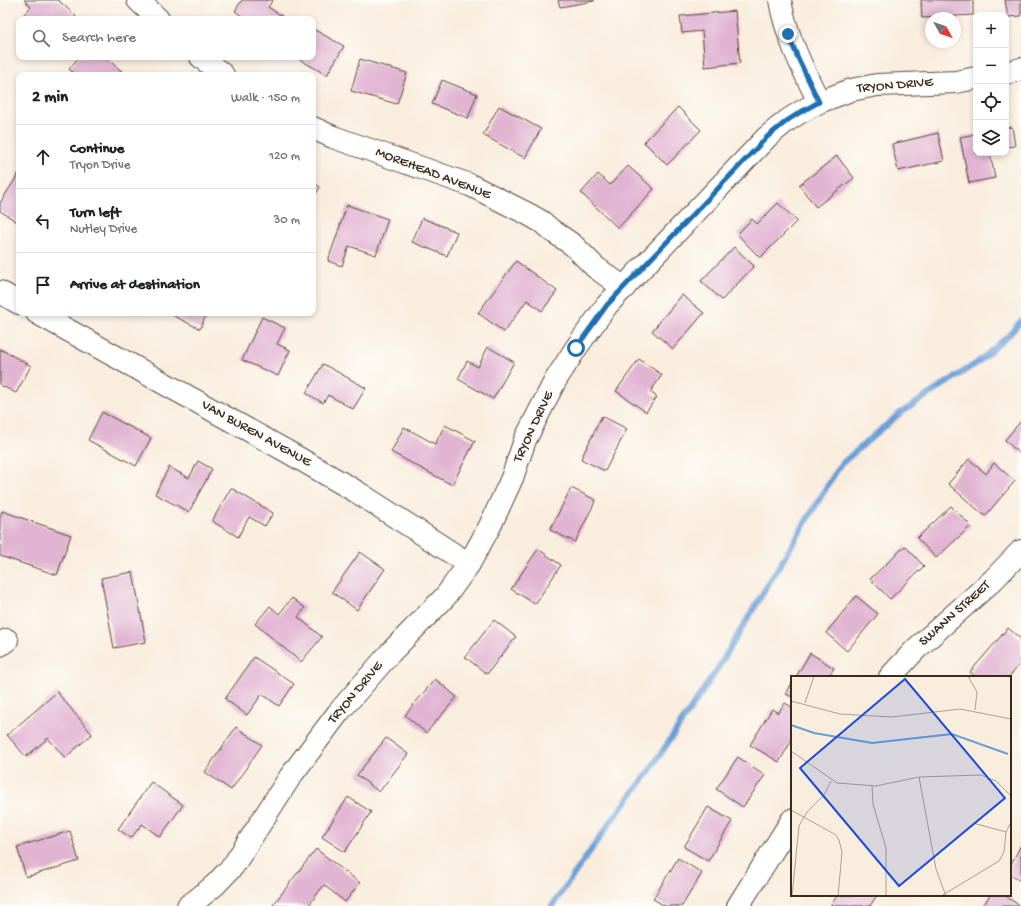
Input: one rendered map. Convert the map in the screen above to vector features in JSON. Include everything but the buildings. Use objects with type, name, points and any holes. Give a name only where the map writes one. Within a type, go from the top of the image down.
[{"type":"street","points":[[138,0],[155,16]]},
{"type":"street","points":[[780,0],[788,34],[819,102]]},
{"type":"street","points":[[205,60],[219,72]]},
{"type":"street","points":[[1009,72],[1021,69]]},
{"type":"street","name":"TRYON DRIVE","points":[[188,906],[215,886],[233,866],[290,777],[338,713],[390,653],[445,597],[469,564],[490,526],[512,478],[525,440],[555,382],[576,348],[607,305],[644,266],[767,137],[799,113],[819,102],[851,90],[877,85],[956,82],[973,79]]},
{"type":"street","name":"MOREHEAD AVENUE","points":[[316,129],[333,137],[470,185],[528,214],[542,222],[572,245],[595,266],[624,288]]},
{"type":"street","points":[[0,292],[16,301]]},
{"type":"street","name":"VAN BUREN AVENUE","points":[[42,316],[357,492],[469,564]]},
{"type":"street","name":"SWANN STREET","points":[[891,676],[916,649],[993,580],[1021,551]]},
{"type":"street","points":[[738,906],[791,822]]},
{"type":"waterway","points":[[552,906],[612,820],[646,776],[718,668],[840,465],[899,414],[977,363],[1009,335],[1021,321]]},
{"type":"route","points":[[576,348],[616,295],[767,137],[788,120],[819,102],[788,34]]}]
